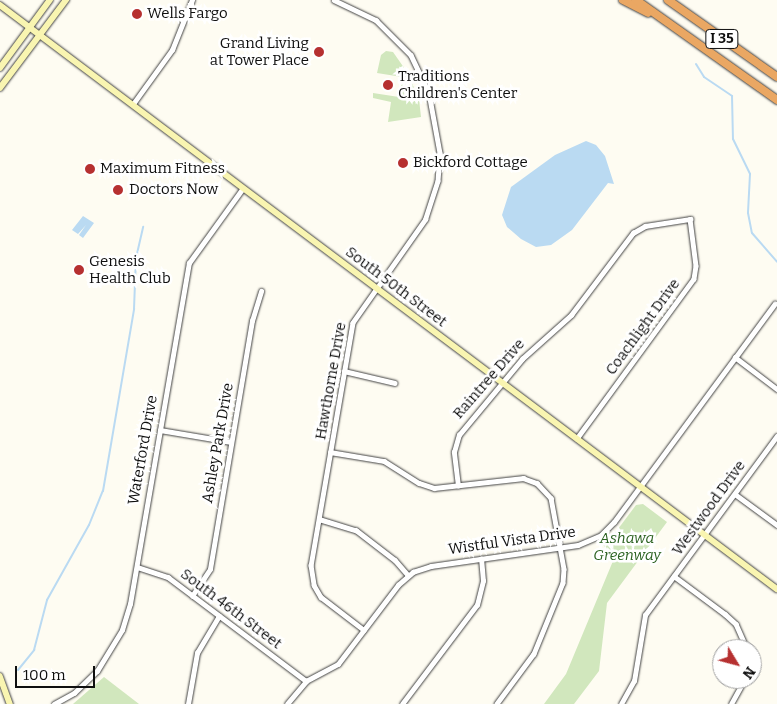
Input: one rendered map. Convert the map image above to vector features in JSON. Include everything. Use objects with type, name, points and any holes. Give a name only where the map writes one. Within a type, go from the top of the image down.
[{"type":"highway","points":[[623,0],[674,27]]},
{"type":"highway","name":"I 35","points":[[636,0],[777,100]]},
{"type":"highway","name":"I 35","points":[[668,0],[777,77]]},
{"type":"main road","points":[[0,68],[50,0]]},
{"type":"main road","points":[[0,88],[66,0]]},
{"type":"main road","name":"South 50th Street","points":[[0,5],[777,589]]},
{"type":"main road","points":[[0,676],[10,704]]},
{"type":"street","points":[[133,104],[172,50],[192,0]]},
{"type":"street","name":"Hawthorne Drive","points":[[334,0],[376,20],[409,52],[425,81],[438,129],[439,170],[431,206],[419,230],[353,323],[311,571],[314,585],[321,597],[364,630]]},
{"type":"street","name":"Waterford Drive","points":[[54,704],[84,685],[110,654],[127,617],[189,263],[242,188]]},
{"type":"street","name":"Raintree Drive","points":[[458,486],[454,452],[459,435],[530,349],[570,316],[633,233],[645,226],[690,219]]},
{"type":"street","name":"Coachlight Drive","points":[[577,439],[690,285],[696,266],[690,219]]},
{"type":"street","name":"Ashley Park Drive","points":[[192,596],[210,569],[252,321],[261,291]]},
{"type":"street","name":"Wistful Vista Drive","points":[[408,575],[431,566],[586,543],[602,535],[775,304]]},
{"type":"street","points":[[735,357],[777,388]]},
{"type":"street","points":[[344,371],[396,383]]},
{"type":"street","points":[[160,430],[231,442]]},
{"type":"street","name":"Westwood Drive","points":[[621,704],[634,681],[645,615],[777,436]]},
{"type":"street","points":[[330,452],[390,464],[426,486],[458,486],[516,478],[537,483],[548,492],[554,504],[561,548],[563,583],[542,636],[526,664],[497,704]]},
{"type":"street","points":[[734,494],[777,525]]},
{"type":"street","points":[[287,704],[306,682],[338,664],[408,575],[395,560],[356,530],[319,519]]},
{"type":"street","points":[[402,704],[476,605],[483,581],[481,559]]},
{"type":"street","name":"South 46th Street","points":[[137,567],[161,573],[306,682]]},
{"type":"street","points":[[674,576],[736,624],[743,639]]},
{"type":"street","points":[[188,704],[200,645],[219,616]]},
{"type":"street","points":[[731,704],[740,689]]},
{"type":"green space","points":[[386,51],[393,52],[407,72],[419,99],[421,117],[388,122],[391,102],[373,98],[373,93],[399,97],[402,77],[377,73],[381,55]]},
{"type":"green space","name":"Ashawa Greenway","points":[[643,504],[667,522],[607,603],[599,671],[574,704],[544,704],[566,674],[613,561],[602,543],[615,533],[636,505]]},
{"type":"green space","points":[[104,677],[139,704],[73,704]]},
{"type":"water","points":[[586,141],[596,145],[605,156],[614,184],[608,183],[572,230],[551,245],[536,247],[521,239],[507,227],[502,215],[511,187],[555,155]]},
{"type":"water","points":[[83,216],[94,223],[83,238],[79,235],[86,225],[78,234],[72,230]]},
{"type":"waterway","points":[[696,64],[704,77],[732,96],[733,139],[750,174],[748,213],[752,233],[777,262]]},
{"type":"waterway","points":[[18,670],[34,650],[47,600],[89,525],[103,491],[134,309],[136,258],[143,227]]},
{"type":"place","name":"Wells Fargo","points":[[137,14]]},
{"type":"place","name":"Grand Living at Tower Place","points":[[319,52]]},
{"type":"place","name":"Traditions Children's Center","points":[[388,85]]},
{"type":"place","name":"Bickford Cottage","points":[[403,163]]},
{"type":"place","name":"Maximum Fitness","points":[[90,169]]},
{"type":"place","name":"Doctors Now","points":[[118,190]]},
{"type":"place","name":"Genesis Health Club","points":[[79,270]]}]
